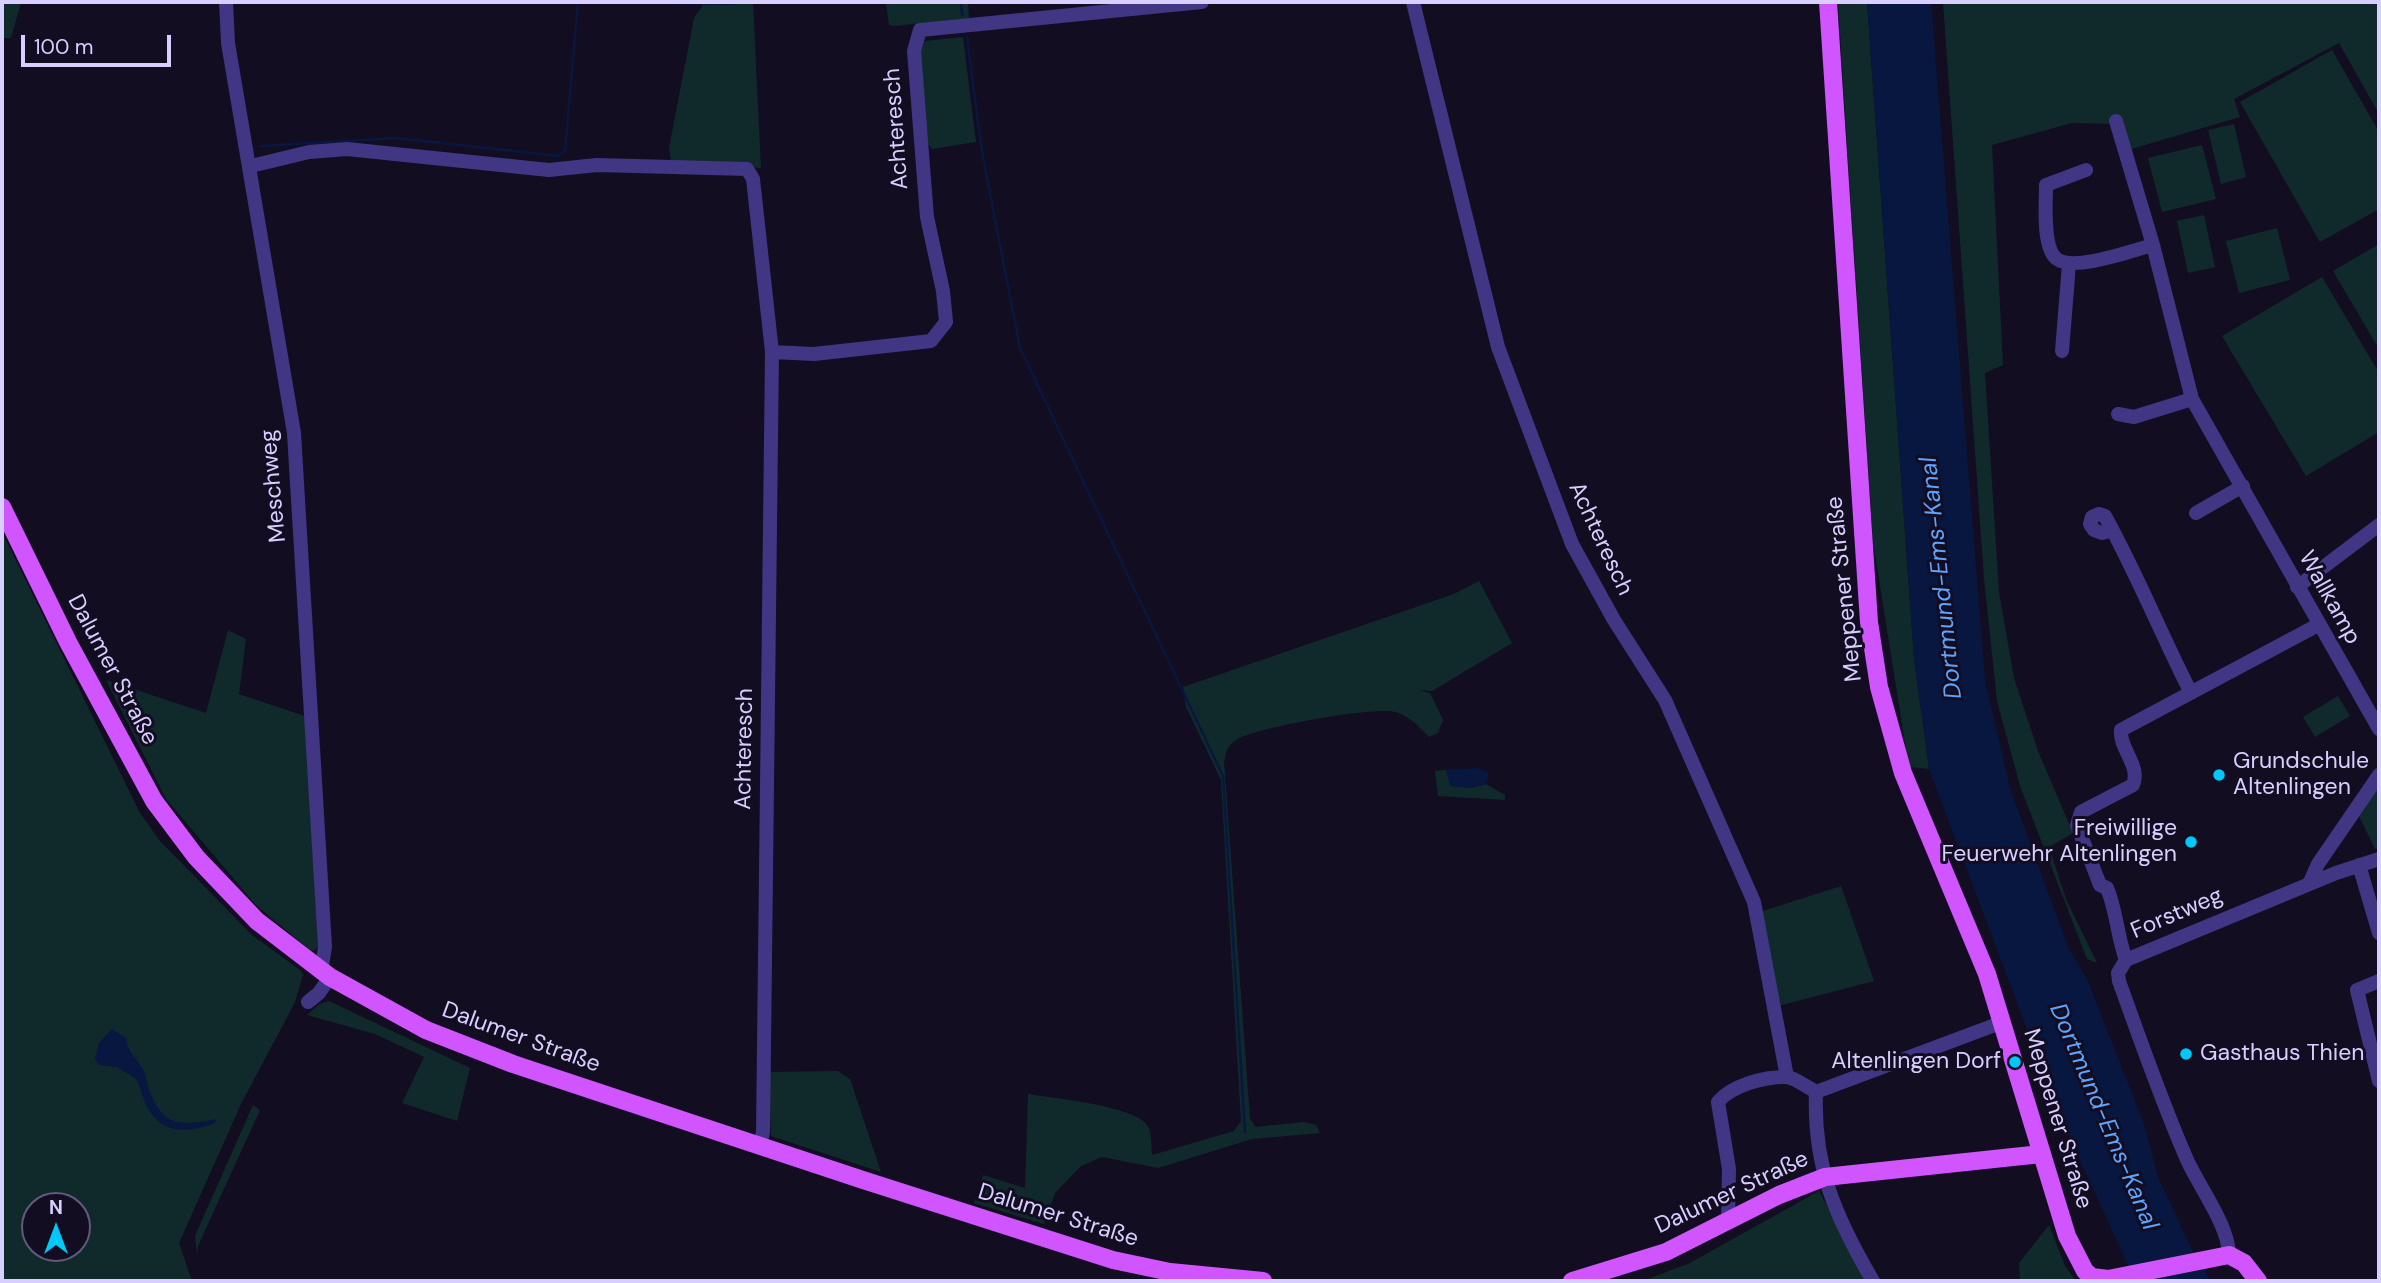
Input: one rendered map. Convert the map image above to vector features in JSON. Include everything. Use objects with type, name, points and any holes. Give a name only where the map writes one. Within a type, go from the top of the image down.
[{"type":"main road","name":"Meppener Straße","points":[[1828,2],[1863,539],[1873,655],[1889,730],[1903,773],[1987,974],[2041,1154],[2078,1263],[2092,1277],[2115,1278],[2222,1256]]},
{"type":"main road","name":"Dalumer Straße","points":[[2,507],[68,642],[154,801],[196,857],[257,921],[325,974],[393,1014],[460,1044],[1144,1274],[1263,1281]]},
{"type":"main road","name":"Dalumer Straße","points":[[1572,1281],[1666,1252],[1779,1195],[1825,1177],[2041,1154]]},
{"type":"main road","points":[[2222,1256],[2244,1263],[2258,1281]]},
{"type":"street","name":"Meschweg","points":[[226,2],[228,43],[251,166],[294,433],[325,974]]},
{"type":"street","name":"Achteresch","points":[[772,352],[814,354],[931,341],[946,323],[943,291],[927,217],[914,51],[920,30],[1202,2]]},
{"type":"street","name":"Achteresch","points":[[1413,2],[1498,346],[1572,544],[1614,620],[1665,700],[1754,902],[1787,1077]]},
{"type":"street","name":"Wallkamp","points":[[2116,121],[2153,245],[2192,399],[2379,729]]},
{"type":"street","name":"Achteresch","points":[[251,166],[309,152],[347,149],[549,170],[597,165],[747,169],[753,179],[772,352],[763,1132],[760,1146]]},
{"type":"street","points":[[2086,170],[2046,185],[2049,247],[2057,259],[2069,264],[2086,263],[2153,245]]},
{"type":"street","points":[[2062,351],[2069,264]]},
{"type":"street","points":[[2118,414],[2134,417],[2192,399]]},
{"type":"street","points":[[2196,513],[2243,486]]},
{"type":"street","points":[[2297,587],[2379,525]]},
{"type":"street","points":[[2112,530],[2191,693]]},
{"type":"street","points":[[2126,960],[2120,944],[2117,913],[2107,888],[2100,885],[2077,825],[2081,812],[2133,785],[2135,771],[2120,739],[2120,730],[2318,625]]},
{"type":"street","points":[[2309,884],[2318,864],[2379,775]]},
{"type":"street","name":"Forstweg","points":[[2222,1256],[2227,1237],[2194,1174],[2154,1082],[2118,973],[2126,960],[2309,884],[2379,859]]},
{"type":"street","points":[[2359,865],[2379,933]]},
{"type":"street","points":[[308,1002],[319,993],[325,974]]},
{"type":"street","points":[[2379,981],[2357,990],[2379,1081]]},
{"type":"street","points":[[1728,1221],[1729,1169],[1718,1101],[1726,1092],[1740,1086],[1787,1077],[1816,1092],[2003,1022]]},
{"type":"street","points":[[1816,1092],[1825,1177],[1836,1214],[1873,1281]]},
{"type":"green space","points":[[2,2],[21,2],[11,38],[2,38]]},
{"type":"green space","points":[[705,2],[753,2],[761,168],[671,161],[669,148],[694,18]]},
{"type":"green space","points":[[886,2],[968,2],[969,18],[894,26],[889,25]]},
{"type":"green space","points":[[1838,2],[1867,2],[1914,659],[1929,769],[1910,767],[1907,756],[1873,541]]},
{"type":"green space","points":[[1943,2],[2379,2],[2379,114],[2339,43],[2234,99],[2240,117],[2128,150],[2119,124],[2072,123],[1992,145],[2003,365],[1985,373],[1999,592],[2014,678],[2038,751],[2073,833],[2049,847],[2066,899],[2097,963],[2087,959],[2020,786],[1997,701],[1984,578]]},
{"type":"green space","points":[[963,37],[976,142],[932,149],[926,142],[920,53],[925,41]]},
{"type":"green space","points":[[2332,50],[2379,132],[2379,209],[2320,242],[2240,102]]},
{"type":"green space","points":[[2234,124],[2246,177],[2221,184],[2208,130]]},
{"type":"green space","points":[[2202,145],[2216,199],[2162,212],[2148,158]]},
{"type":"green space","points":[[2204,215],[2215,267],[2188,273],[2177,221]]},
{"type":"green space","points":[[2277,228],[2290,280],[2239,293],[2226,241]]},
{"type":"green space","points":[[2379,244],[2379,349],[2333,271]]},
{"type":"green space","points":[[2322,277],[2379,373],[2379,432],[2306,476],[2222,336]]},
{"type":"green space","points":[[2,532],[140,813],[160,841],[252,935],[303,975],[295,1002],[241,1104],[179,1243],[192,1281],[2,1281]]},
{"type":"green space","points":[[1479,581],[1512,643],[1432,691],[1419,690],[1430,693],[1443,720],[1438,733],[1429,737],[1410,719],[1395,712],[1364,712],[1314,719],[1247,735],[1236,740],[1226,752],[1224,762],[1250,1118],[1255,1127],[1304,1122],[1316,1125],[1320,1133],[1252,1139],[1158,1168],[1102,1157],[1081,1166],[1055,1193],[1044,1224],[974,1203],[983,1175],[1025,1188],[1028,1094],[1094,1104],[1130,1114],[1142,1120],[1149,1128],[1152,1155],[1234,1131],[1241,1121],[1221,780],[1186,707],[1183,687],[1454,594]]},
{"type":"green space","points":[[228,630],[246,639],[239,694],[305,716],[318,947],[314,951],[256,905],[166,799],[106,680],[206,713]]},
{"type":"green space","points":[[2338,696],[2350,716],[2315,737],[2303,717]]},
{"type":"green space","points":[[1446,770],[1451,786],[1471,788],[1486,784],[1505,795],[1505,800],[1438,796],[1435,771]]},
{"type":"green space","points":[[2379,784],[2379,848],[2375,849],[2359,816]]},
{"type":"green space","points":[[1841,886],[1874,981],[1778,1006],[1760,912]]},
{"type":"green space","points":[[329,1001],[470,1068],[457,1121],[402,1103],[424,1057],[375,1034],[307,1015],[319,1004]]},
{"type":"green space","points":[[838,1071],[850,1079],[881,1172],[771,1136],[769,1072]]},
{"type":"green space","points":[[253,1105],[260,1110],[198,1246],[197,1256],[195,1236]]},
{"type":"green space","points":[[1819,1191],[1867,1281],[1642,1281],[1688,1264]]},
{"type":"green space","points":[[2049,1225],[2065,1266],[2076,1281],[2020,1281],[2019,1263]]},
{"type":"water","name":"Dortmund-Ems-Kanal","points":[[1867,2],[1931,2],[1985,680],[2010,788],[2068,947],[2087,979],[2144,1124],[2158,1177],[2192,1250],[2211,1281],[2137,1281],[2128,1265],[2061,1119],[1929,769],[1914,659]]},
{"type":"water","points":[[1477,768],[1489,773],[1486,784],[1471,788],[1450,786],[1446,770]]},
{"type":"water","points":[[112,1029],[126,1038],[162,1113],[176,1122],[194,1123],[217,1119],[214,1124],[184,1130],[167,1127],[159,1122],[146,1105],[136,1079],[117,1067],[99,1065],[95,1059],[99,1043]]},
{"type":"waterway","points":[[261,146],[396,138],[558,156],[565,151],[578,2]]},
{"type":"waterway","points":[[597,2],[734,4]]},
{"type":"waterway","points":[[961,2],[962,15]]},
{"type":"waterway","points":[[967,37],[982,152],[1020,348],[1223,776],[1245,1132]]},
{"type":"place","name":"Grundschule Altenlingen","points":[[2219,775]]},
{"type":"place","name":"Freiwillige Feuerwehr Altenlingen","points":[[2191,842]]},
{"type":"place","name":"Gasthaus Thien","points":[[2186,1054]]},
{"type":"place","name":"Altenlingen Dorf","points":[[2015,1062]]}]
